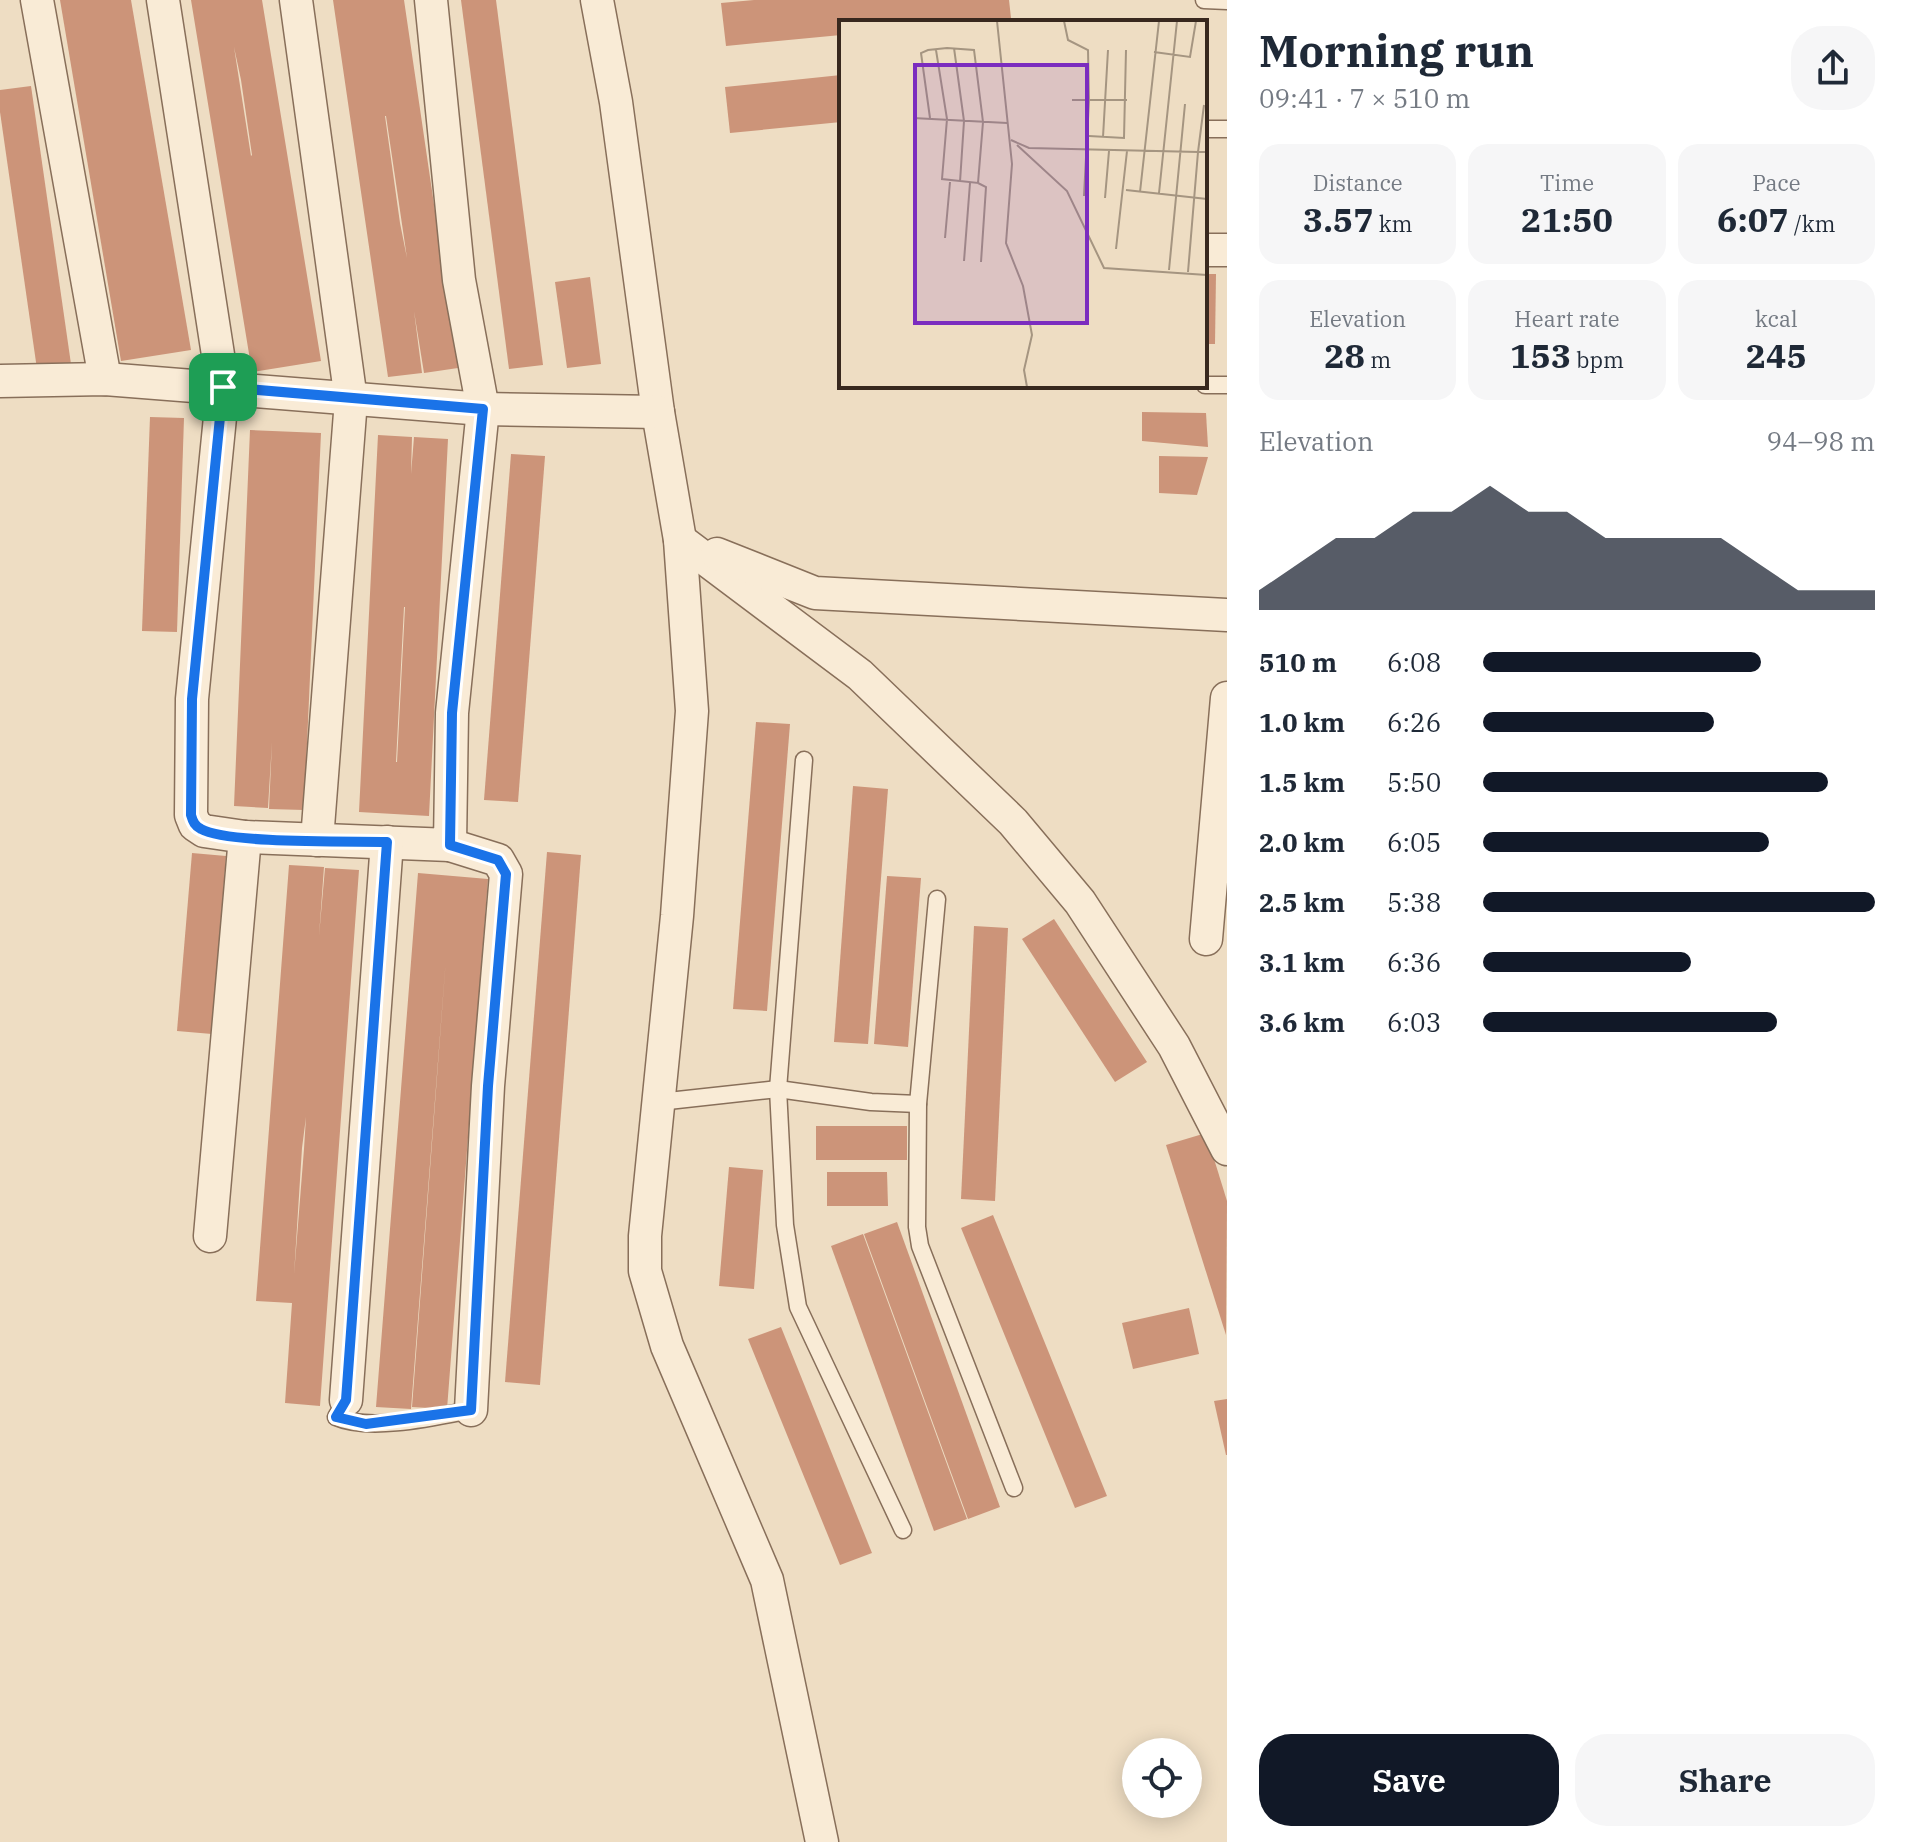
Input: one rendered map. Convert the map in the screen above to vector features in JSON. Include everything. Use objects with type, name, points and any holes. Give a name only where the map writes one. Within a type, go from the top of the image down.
[{"type":"street","points":[[37,0],[105,379]]},
{"type":"street","points":[[163,0],[223,387],[192,699],[191,815],[195,825],[204,831],[245,837],[450,845],[498,860],[506,874],[488,1086],[471,1410]]},
{"type":"street","points":[[296,0],[351,400],[317,840]]},
{"type":"street","points":[[431,0],[459,280],[483,409],[452,713],[450,845]]},
{"type":"street","points":[[597,0],[616,102],[658,412],[680,540],[692,711],[645,1236],[645,1271],[667,1346],[767,1580],[822,1842]]},
{"type":"street","points":[[0,381],[105,379],[483,409],[658,412]]},
{"type":"street","points":[[680,540],[815,593],[1227,615]]},
{"type":"street","points":[[680,540],[860,675],[1013,822],[1080,902],[1166,1033],[1227,1149]]},
{"type":"street","points":[[1206,939],[1227,698]]},
{"type":"street","points":[[210,1236],[245,837]]},
{"type":"street","points":[[346,1400],[387,842]]},
{"type":"lane","points":[[1204,0],[1227,1]]},
{"type":"lane","points":[[804,760],[778,1089],[785,1225],[798,1307],[903,1530]]},
{"type":"lane","points":[[937,899],[918,1104],[915,1197],[920,1246],[1014,1488]]},
{"type":"lane","points":[[659,1102],[778,1089],[871,1102],[918,1104]]},
{"type":"lane","points":[[346,1400],[336,1417],[366,1424],[471,1410]]},
{"type":"building","points":[[60,0],[131,0],[191,350],[121,361]]},
{"type":"building","points":[[191,0],[262,0],[321,361],[252,372]],"holes":[[[234,47],[252,155],[251,156]]]},
{"type":"building","points":[[333,0],[404,0],[458,368],[424,373],[414,311],[422,373],[388,377]],"holes":[[[386,116],[407,258],[400,223]]]},
{"type":"building","points":[[461,0],[496,0],[543,365],[509,369]]},
{"type":"building","points":[[754,0],[1009,0],[1011,18],[839,20],[839,35],[726,46],[721,3]]},
{"type":"building","points":[[1080,18],[1132,19],[1132,20]]},
{"type":"building","points":[[839,75],[839,122],[730,133],[725,87]]},
{"type":"building","points":[[31,86],[71,364],[37,369],[0,112],[0,90]]},
{"type":"building","points":[[1207,274],[1216,274],[1215,344],[1207,344]]},
{"type":"building","points":[[590,277],[601,364],[567,368],[555,282]]},
{"type":"building","points":[[1142,412],[1206,413],[1208,447],[1142,441]]},
{"type":"building","points":[[150,417],[184,418],[177,632],[142,631]]},
{"type":"building","points":[[250,430],[321,433],[304,810],[269,809],[272,742],[268,808],[234,806]]},
{"type":"building","points":[[378,435],[412,437],[411,474],[414,437],[448,439],[429,816],[359,812]],"holes":[[[404,607],[397,762],[396,762]]]},
{"type":"building","points":[[511,454],[545,456],[518,802],[484,800]]},
{"type":"building","points":[[1159,456],[1208,457],[1197,495],[1159,493]]},
{"type":"building","points":[[756,722],[790,724],[767,1011],[733,1009]]},
{"type":"building","points":[[853,786],[888,789],[868,1044],[834,1042]]},
{"type":"building","points":[[547,852],[581,855],[540,1385],[505,1382]]},
{"type":"building","points":[[192,853],[226,856],[212,1034],[177,1031]]},
{"type":"building","points":[[289,865],[324,867],[319,936],[325,868],[359,870],[320,1406],[285,1403],[292,1303],[256,1301]],"holes":[[[306,1117],[294,1275],[302,1148]]]},
{"type":"building","points":[[418,873],[488,879],[447,1409],[412,1407],[446,958],[411,1409],[376,1407]]},
{"type":"building","points":[[887,876],[921,878],[908,1047],[874,1044]]},
{"type":"building","points":[[1054,919],[1147,1062],[1115,1082],[1022,939]]},
{"type":"building","points":[[974,926],[1008,928],[995,1201],[961,1199]]},
{"type":"building","points":[[816,1126],[907,1126],[907,1160],[816,1160]]},
{"type":"building","points":[[1206,1133],[1227,1201],[1226,1335],[1166,1145]]},
{"type":"building","points":[[729,1167],[763,1170],[754,1289],[719,1286]]},
{"type":"building","points":[[827,1172],[887,1172],[888,1206],[827,1206]]},
{"type":"building","points":[[993,1215],[1107,1496],[1075,1508],[961,1228]]},
{"type":"building","points":[[897,1222],[1000,1507],[968,1519],[864,1234]]},
{"type":"building","points":[[863,1234],[967,1519],[934,1531],[831,1246]]},
{"type":"building","points":[[1189,1308],[1199,1354],[1133,1369],[1122,1323]]},
{"type":"building","points":[[781,1327],[872,1553],[840,1565],[748,1339]]},
{"type":"building","points":[[1227,1399],[1227,1455],[1226,1455],[1214,1401]]},
{"type":"route","points":[[223,387],[483,409],[452,713],[450,845],[498,860],[506,874],[488,1086],[471,1410],[366,1424],[336,1417],[346,1400],[387,842],[245,837],[204,831],[195,825],[191,815],[196,642],[223,387]]}]
